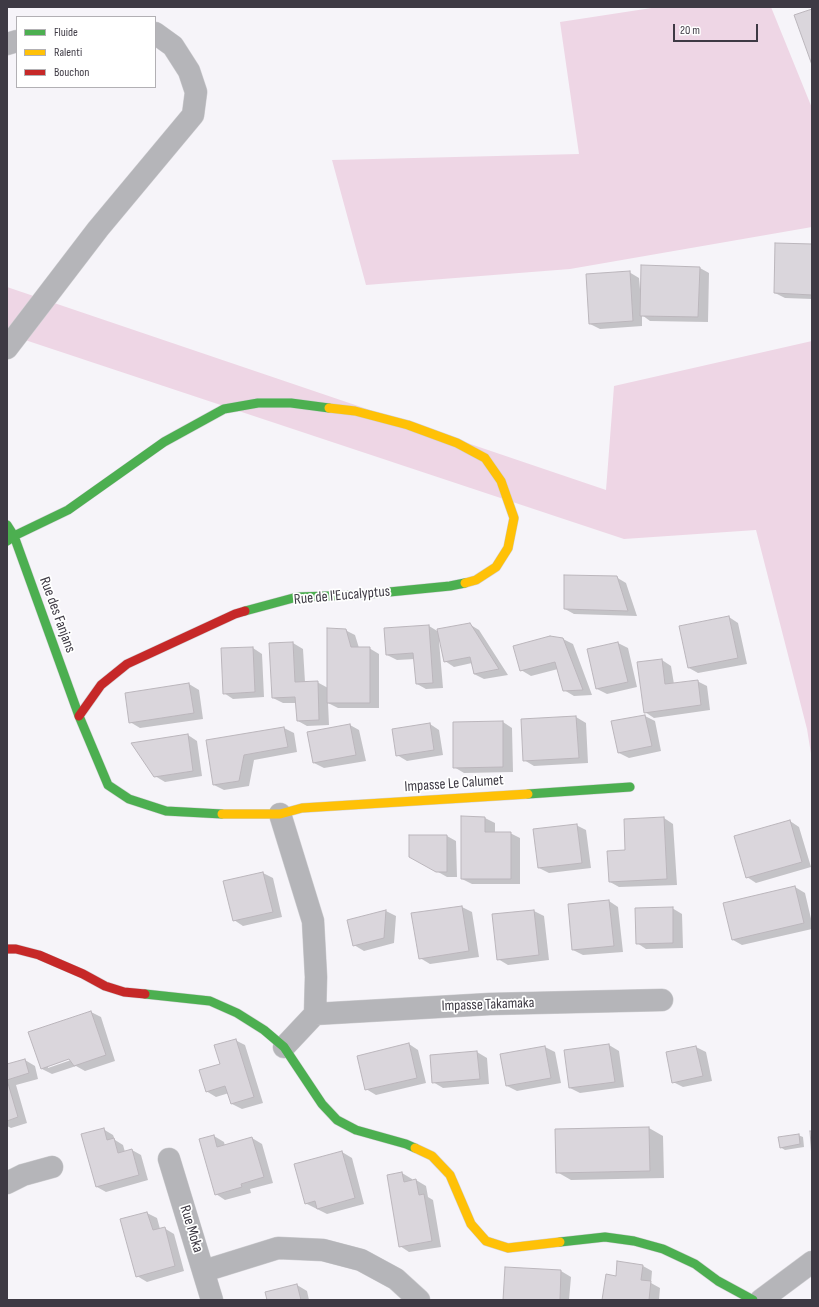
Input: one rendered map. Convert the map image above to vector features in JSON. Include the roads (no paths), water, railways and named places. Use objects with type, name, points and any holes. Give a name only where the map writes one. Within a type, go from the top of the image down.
[{"type":"street","points":[[7,348],[98,229],[193,115],[196,92],[189,71],[173,46],[156,34]]},
{"type":"street","name":"Rue de l'Eucalyptus","points":[[10,538],[68,510],[164,442],[224,409],[258,403],[291,403],[355,411],[408,425],[457,443],[485,458],[501,481],[514,518],[508,548],[496,567],[476,580],[450,586],[359,595],[297,597],[235,614],[127,664],[101,685],[79,716]]},
{"type":"street","name":"Rue des Fanjans","points":[[7,525],[10,538],[79,716]]},
{"type":"street","points":[[79,716],[108,784],[129,799],[166,811],[207,814],[280,814],[313,921],[316,977],[314,1014],[284,1047]]},
{"type":"street","name":"Impasse Le Calumet","points":[[280,814],[302,808],[630,787]]},
{"type":"street","points":[[7,949],[16,949],[39,955],[83,974],[105,986],[124,992],[210,1001],[237,1013],[264,1030],[284,1047],[322,1104],[337,1120],[356,1130],[406,1144],[432,1156],[450,1175],[471,1224],[486,1241],[508,1248],[605,1237],[634,1241],[663,1249],[695,1264],[718,1281],[753,1300]]},
{"type":"street","name":"Impasse Takamaka","points":[[314,1014],[490,1004],[662,1000]]},
{"type":"street","name":"Rue Moka","points":[[169,1159],[212,1300]]},
{"type":"street","points":[[7,1183],[24,1175],[52,1167]]},
{"type":"street","points":[[204,1271],[278,1248],[324,1250],[361,1260],[396,1279],[419,1300]]},
{"type":"street","points":[[761,1300],[812,1262]]}]
